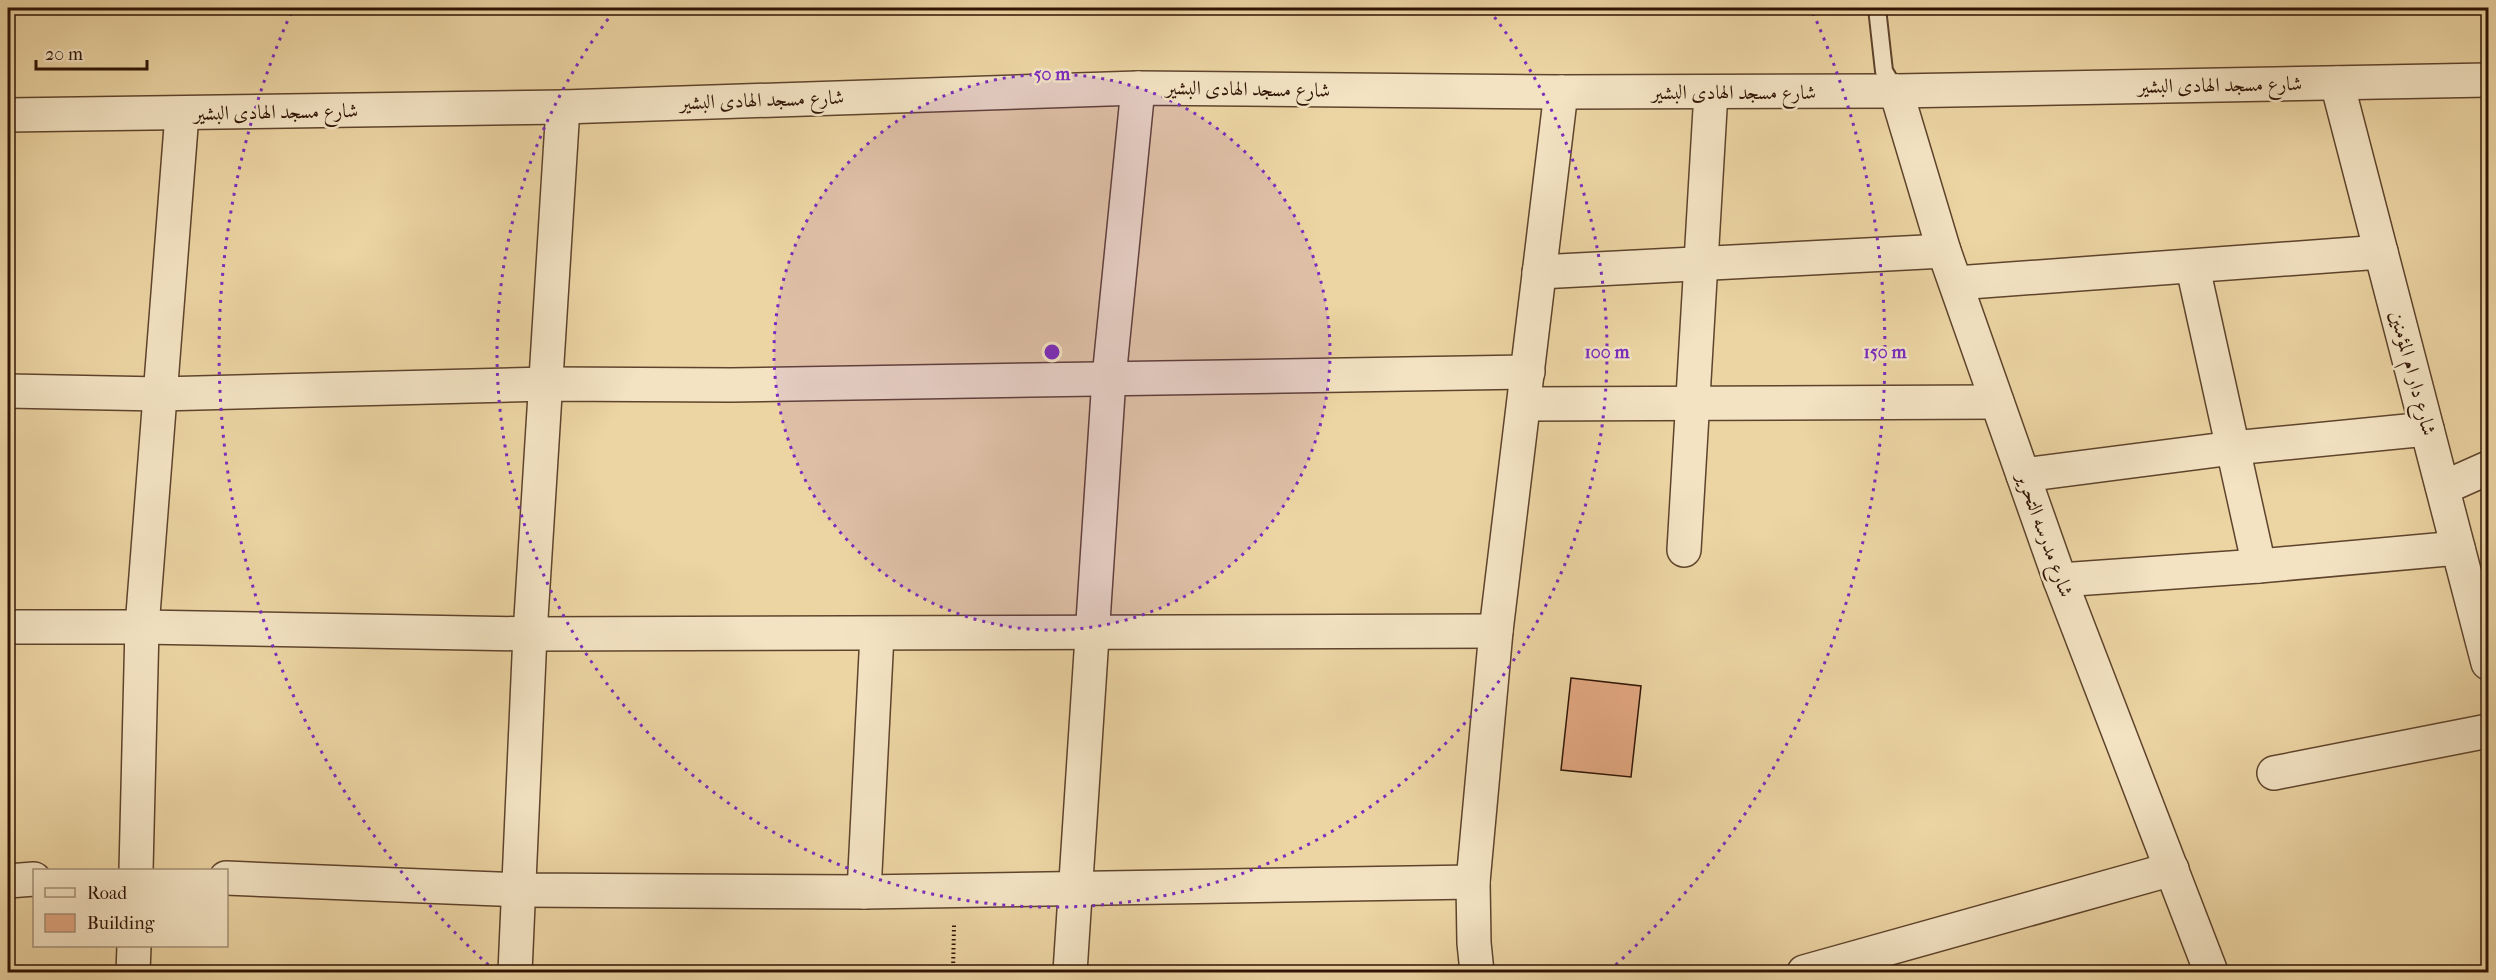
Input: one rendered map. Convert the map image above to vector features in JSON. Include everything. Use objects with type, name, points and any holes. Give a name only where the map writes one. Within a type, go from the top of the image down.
[{"type":"street","name":"شارع مسجد الهادى البشير","points":[[8,115],[563,107],[1138,88],[1561,93],[1896,91],[2488,80]]},
{"type":"street","name":"شارع دار ام المؤمنين","points":[[2337,83],[2488,658]]},
{"type":"street","points":[[1070,972],[1108,378],[1138,88]]},
{"type":"street","name":"شارع مدرسه التحرير","points":[[1896,91],[1944,251],[2060,580],[2211,972]]},
{"type":"street","points":[[1684,550],[1711,92]]},
{"type":"street","points":[[1476,972],[1473,882],[1496,631],[1561,93]]},
{"type":"street","points":[[515,972],[530,634],[563,107]]},
{"type":"street","points":[[136,869],[142,627],[182,114]]},
{"type":"street","points":[[1539,272],[1944,251]]},
{"type":"street","points":[[1956,283],[2193,268],[2381,252]]},
{"type":"street","points":[[2193,268],[2259,566]]},
{"type":"street","points":[[8,391],[160,394],[546,384],[731,385],[1528,372]]},
{"type":"street","points":[[1524,404],[1997,402]]},
{"type":"street","points":[[2023,475],[2233,448],[2427,429]]},
{"type":"street","points":[[2443,488],[2488,468]]},
{"type":"street","points":[[2060,580],[2259,566],[2458,548]]},
{"type":"street","points":[[8,627],[530,634],[1496,631]]},
{"type":"street","points":[[864,892],[878,634]]},
{"type":"street","points":[[2274,773],[2488,731]]},
{"type":"street","points":[[1804,972],[2172,869]]},
{"type":"street","points":[[228,878],[520,890],[864,892],[1473,882]]},
{"type":"street","points":[[8,881],[33,879]]},
{"type":"street","points":[[133,972],[134,947]]},
{"type":"lane","points":[[1877,8],[1884,71],[1896,91]]},
{"type":"path","points":[[952,972],[956,890]]},
{"type":"building","points":[[1571,678],[1641,686],[1631,777],[1561,770]]}]
